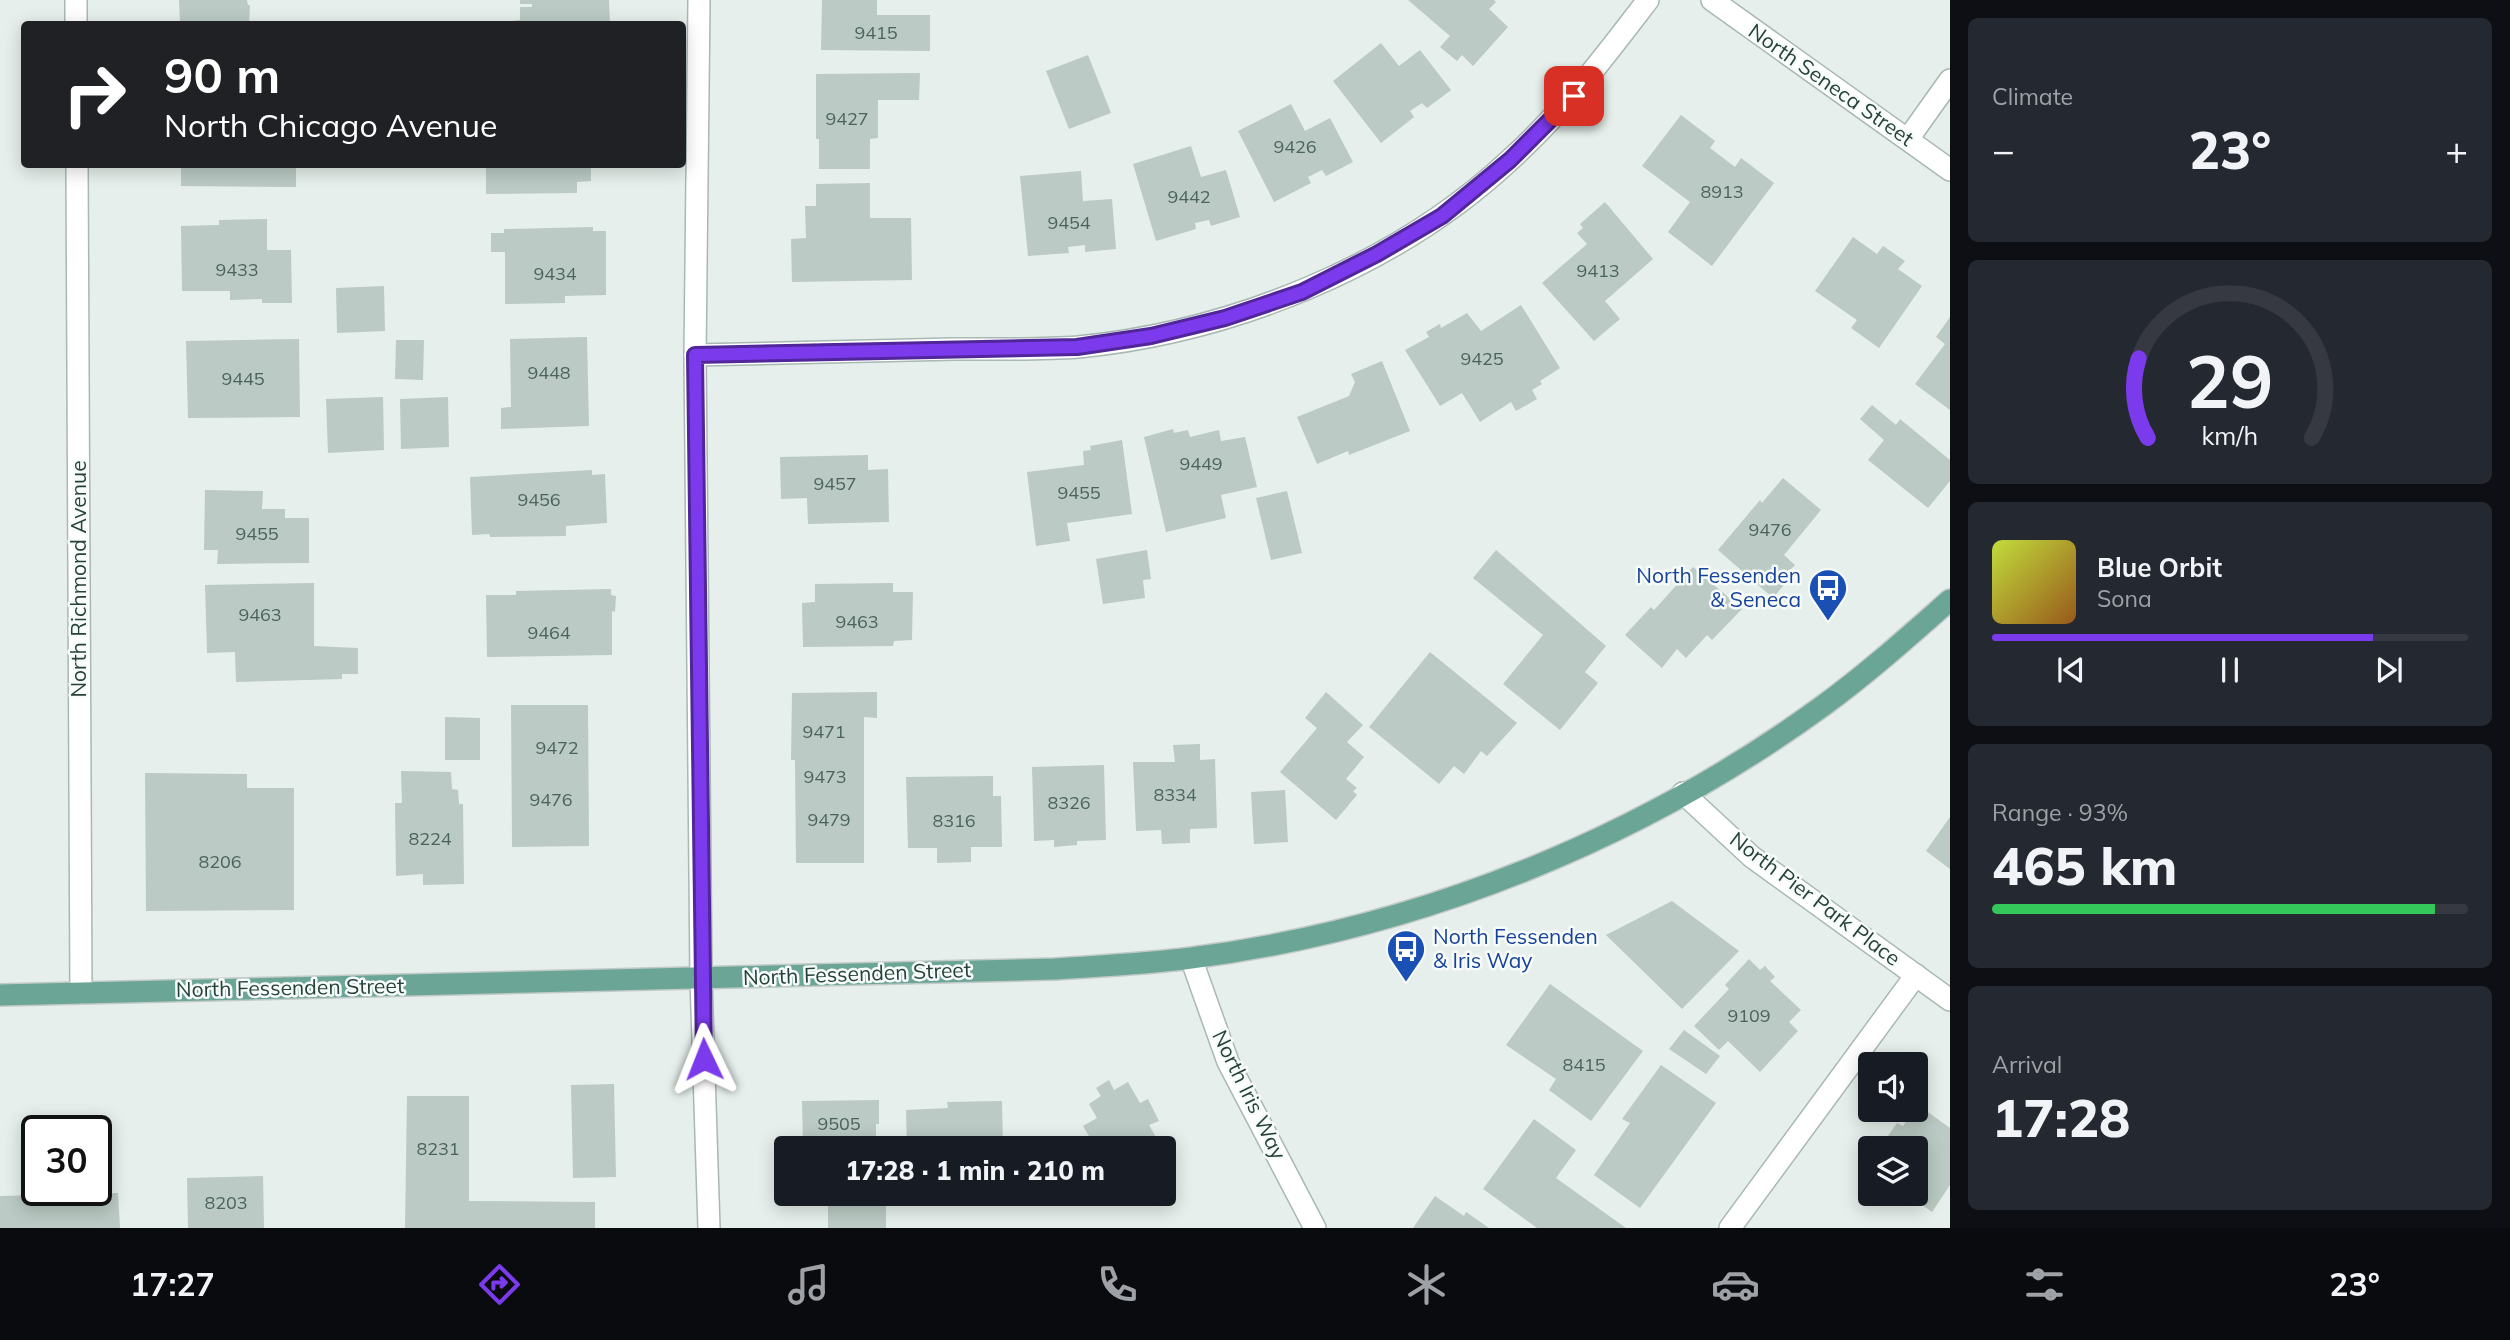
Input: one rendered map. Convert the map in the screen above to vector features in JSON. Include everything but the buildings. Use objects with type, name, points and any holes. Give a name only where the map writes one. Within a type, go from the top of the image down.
[{"type":"main road","name":"North Fessenden Street","points":[[0,995],[1054,969],[1191,958],[1262,947],[1336,931],[1477,889],[1549,862],[1608,834],[1760,748],[1824,705],[1884,658],[1950,600]]},
{"type":"street","points":[[76,0],[76,21]]},
{"type":"street","points":[[699,0],[695,355],[701,979],[709,1228]]},
{"type":"street","points":[[695,355],[1077,347],[1151,336],[1225,318],[1302,292],[1377,254],[1442,216],[1510,160],[1574,96],[1648,0]]},
{"type":"street","name":"North Seneca Street","points":[[1712,0],[1950,170]]},
{"type":"street","points":[[1908,139],[1950,80]]},
{"type":"street","name":"North Richmond Avenue","points":[[77,168],[81,993]]},
{"type":"street","name":"North Pier Park Place","points":[[1683,793],[1752,857],[1950,1000]]},
{"type":"street","name":"North Iris Way","points":[[1191,958],[1228,1062],[1315,1228]]},
{"type":"street","points":[[1730,1228],[1916,975]]},
{"type":"place","name":"North Fessenden & Seneca","points":[[1828,622]]},
{"type":"place","name":"North Fessenden & Iris Way","points":[[1406,983]]},
{"type":"route","points":[[704,1059],[695,355],[1077,347],[1151,336],[1225,318],[1302,292],[1377,254],[1442,216],[1510,160],[1574,96]]}]
